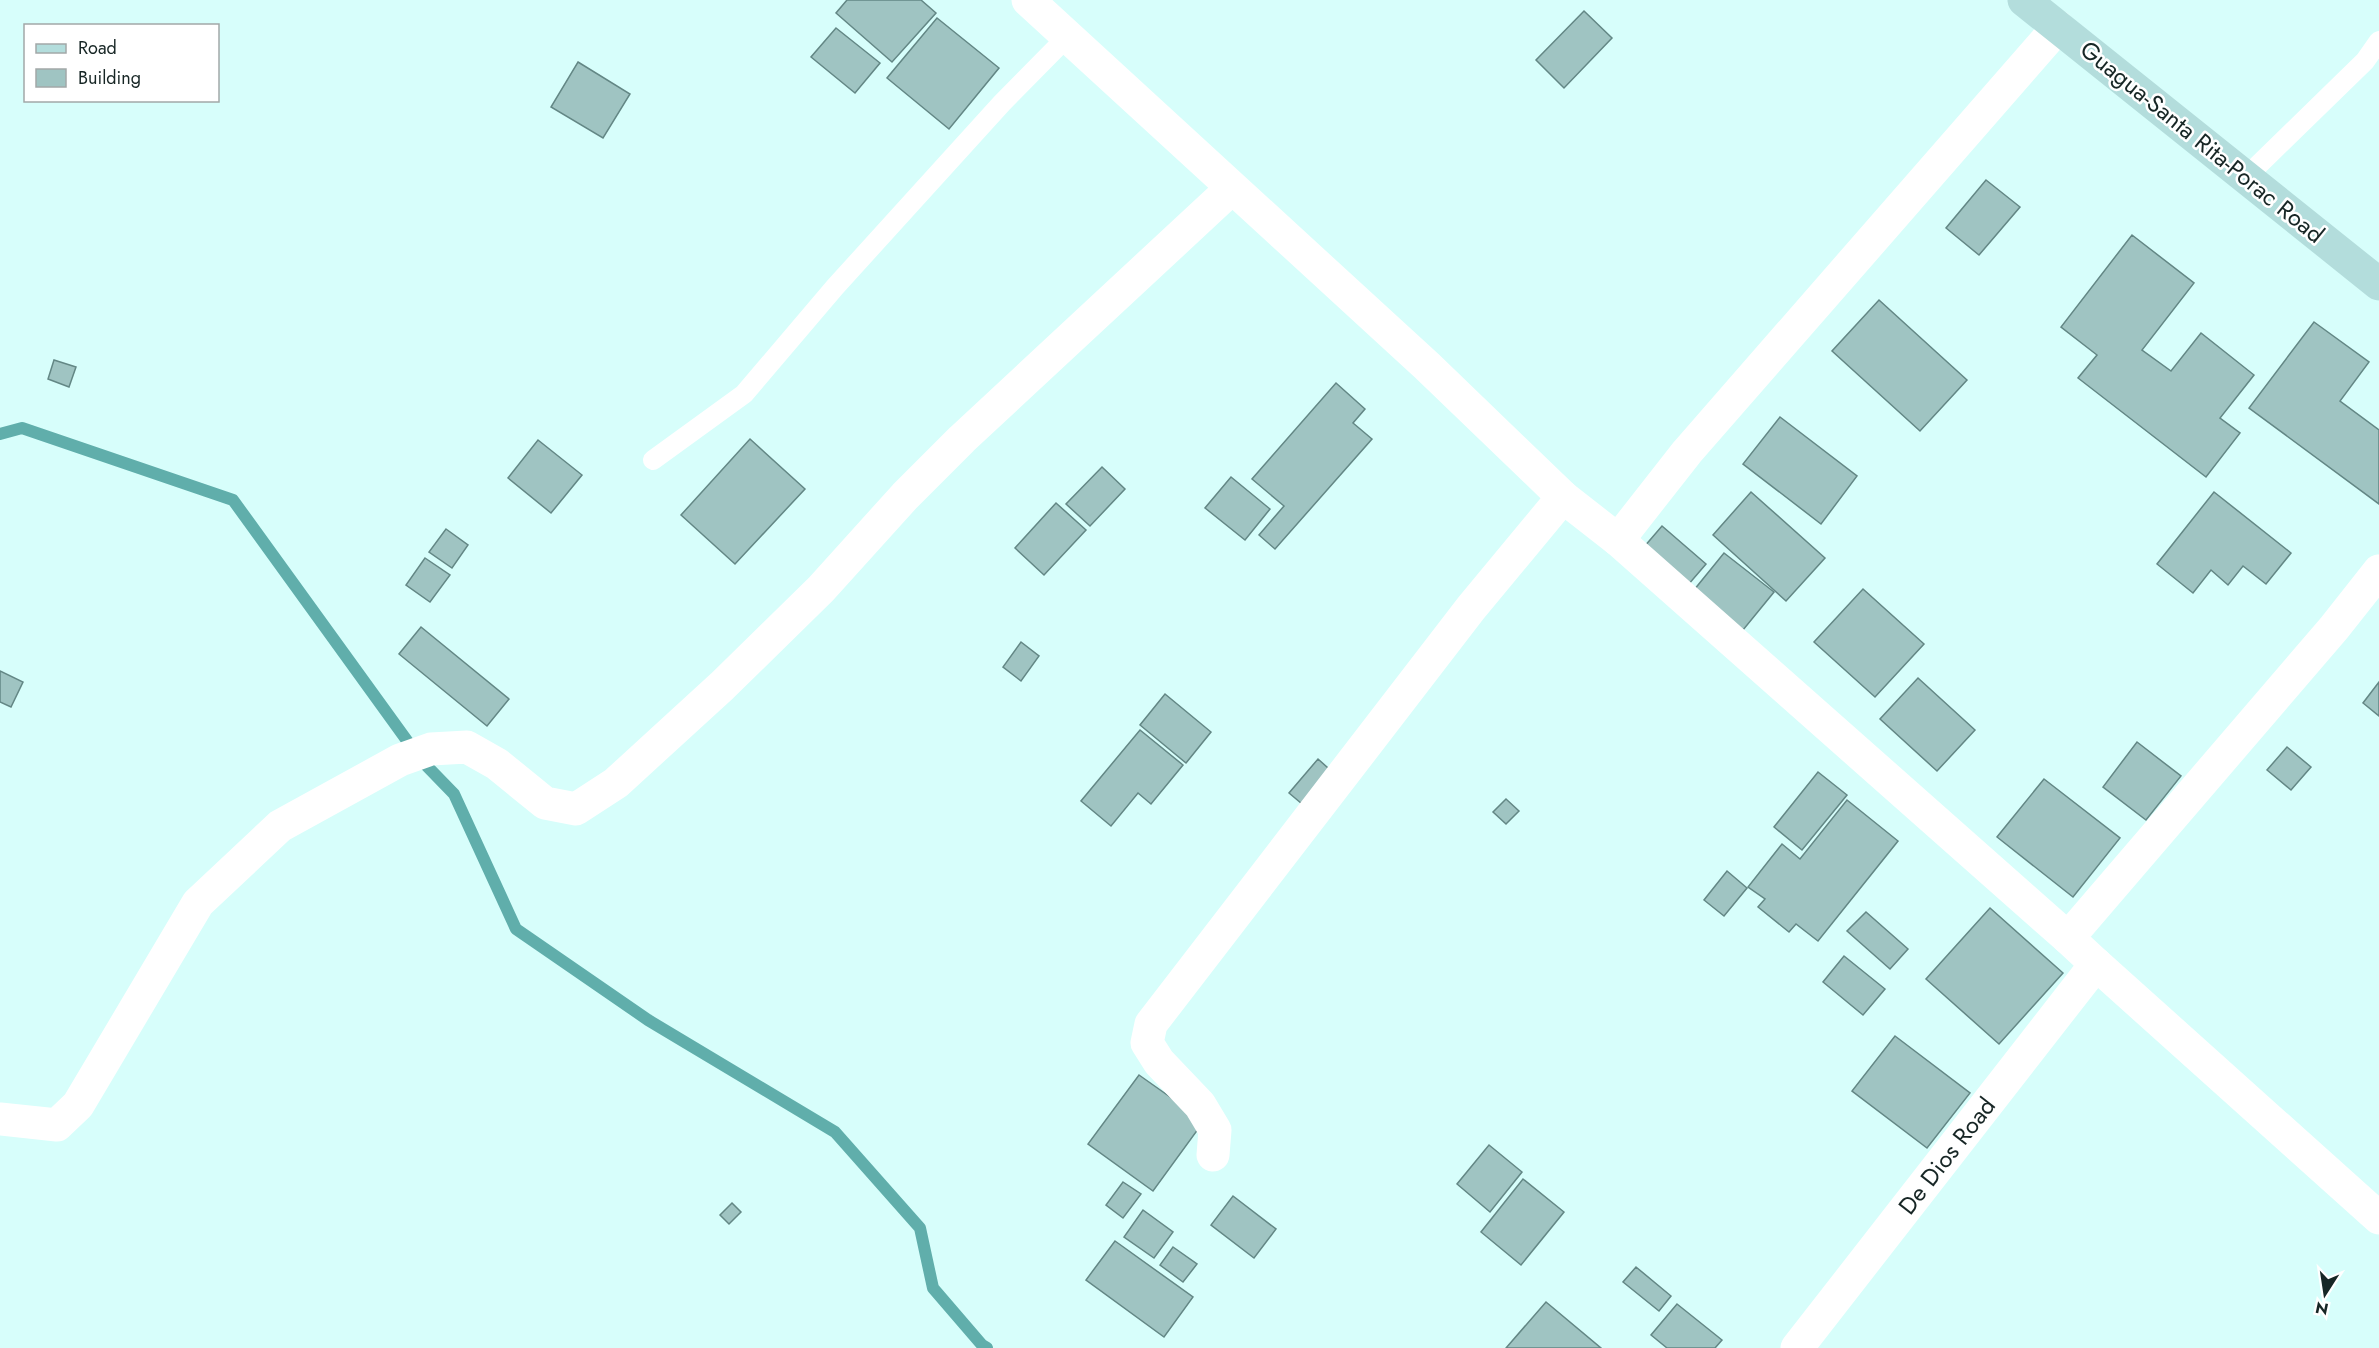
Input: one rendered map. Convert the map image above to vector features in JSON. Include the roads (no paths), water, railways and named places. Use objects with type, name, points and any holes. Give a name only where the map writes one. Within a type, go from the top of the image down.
[{"type":"main road","name":"Guagua-Santa Rita-Porac Road","points":[[2025,0],[2379,284]]},
{"type":"street","points":[[1028,0],[1427,366],[1563,497],[1618,540],[2068,938],[2379,1218]]},
{"type":"street","points":[[1618,540],[1687,452],[2058,27]]},
{"type":"street","points":[[0,1119],[57,1125],[78,1105],[198,903],[280,826],[416,754],[466,747],[497,764],[545,802],[576,809],[616,783],[722,686],[812,597],[905,496],[962,439],[1232,188]]},
{"type":"street","points":[[1213,1155],[1215,1130],[1200,1105],[1159,1062],[1147,1043],[1151,1024],[1471,608],[1563,497]]},
{"type":"street","points":[[2068,938],[2334,628],[2379,571]]},
{"type":"street","name":"De Dios Road","points":[[1797,1348],[2096,964]]},
{"type":"lane","points":[[653,460],[744,394],[835,287],[1002,103],[1068,36]]},
{"type":"lane","points":[[2245,178],[2366,61],[2379,41]]},
{"type":"waterway","points":[[0,434],[22,428],[233,500],[421,760],[454,794],[516,929],[648,1020],[835,1132],[920,1228],[933,1288],[987,1348]]}]
